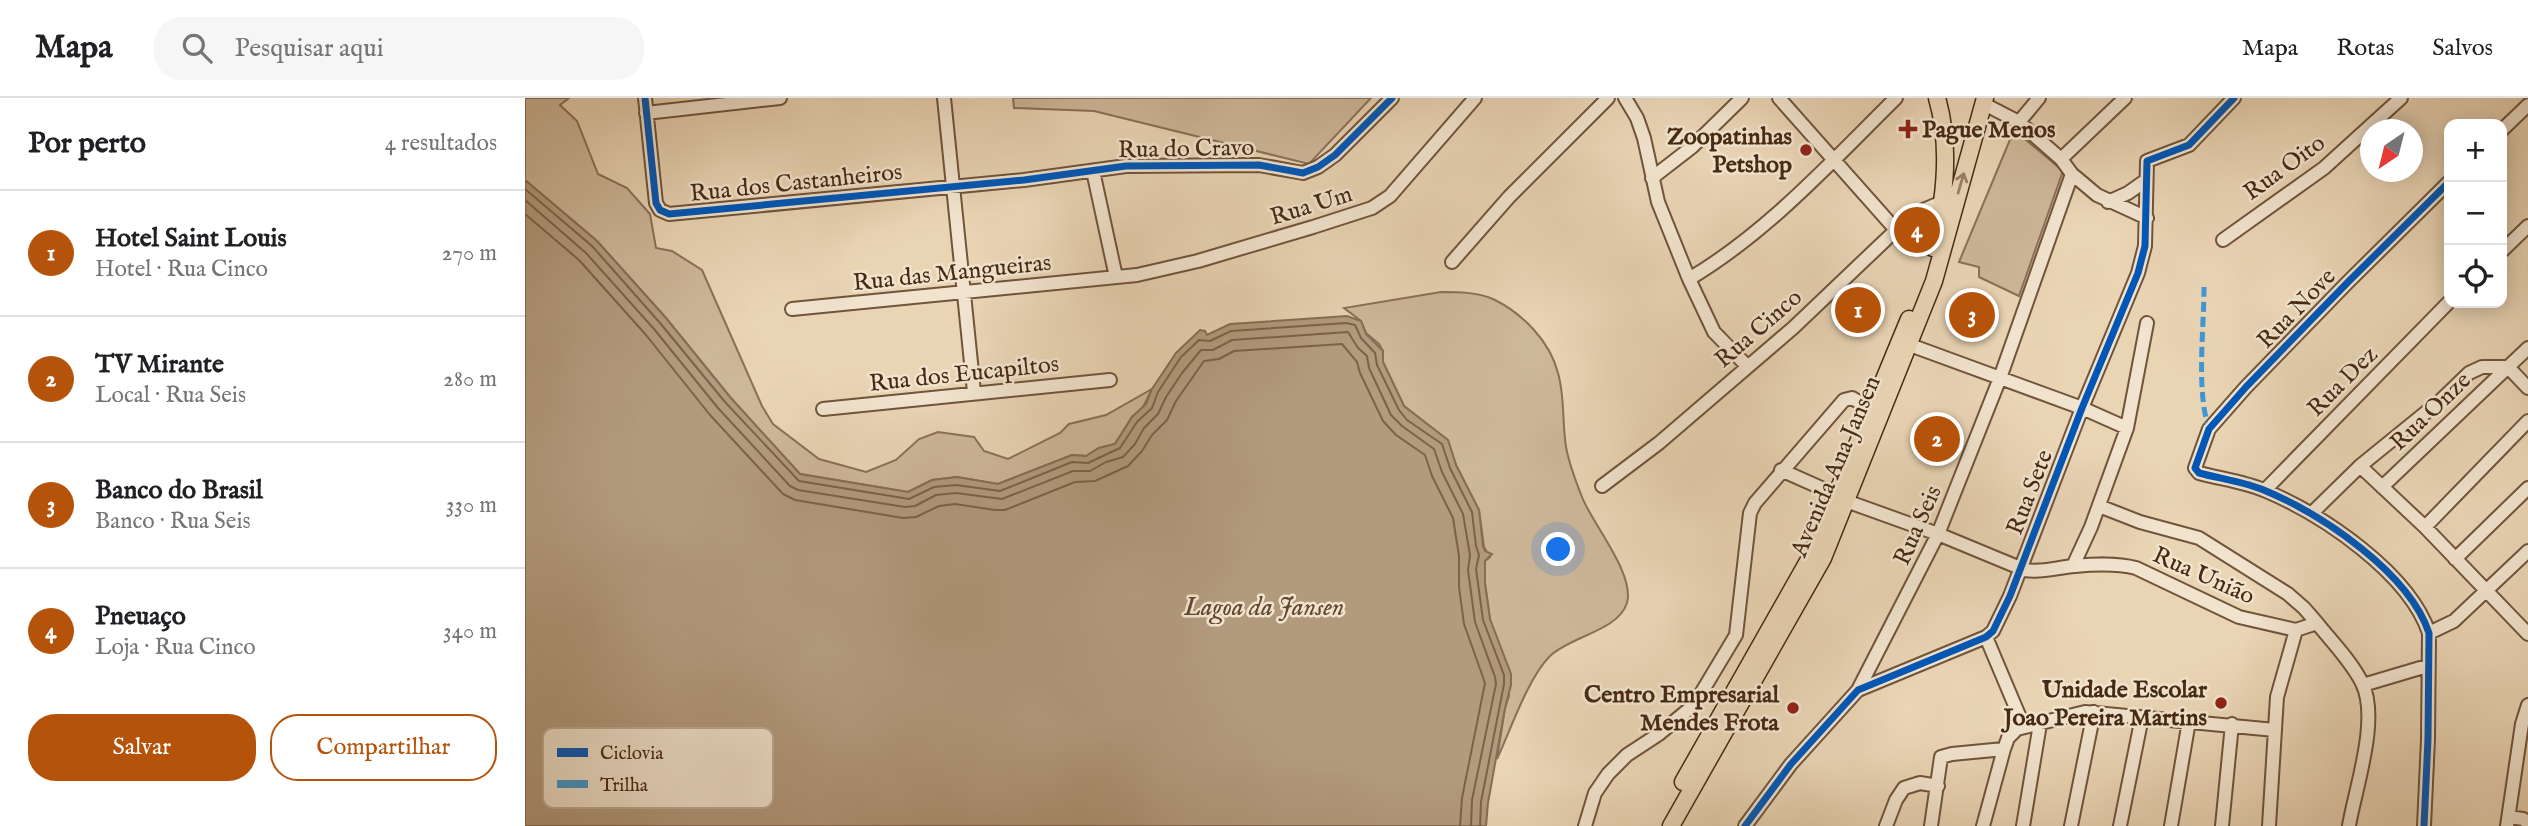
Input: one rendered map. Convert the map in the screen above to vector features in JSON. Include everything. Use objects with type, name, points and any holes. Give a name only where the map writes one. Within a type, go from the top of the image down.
[{"type":"main road","name":"Avenida Ana Jansen","points":[[1671,826],[1816,573],[1871,409],[1919,293],[1942,202],[1945,152],[1937,98]]},
{"type":"main road","name":"Avenida Ana Jansen","points":[[1659,826],[1842,498],[1910,345],[1937,271],[1985,101]]},
{"type":"street","points":[[645,98],[646,113],[780,98]]},
{"type":"street","points":[[944,98],[974,392]]},
{"type":"street","name":"Rua do Cravo","points":[[953,185],[1024,180],[1126,166],[1258,165],[1297,173],[1308,172],[1335,155],[1392,98]]},
{"type":"street","name":"Rua Um","points":[[1116,277],[1198,261],[1372,208],[1389,197],[1475,98]]},
{"type":"street","points":[[1452,262],[1509,197],[1608,98]]},
{"type":"street","points":[[1625,98],[1637,118],[1663,217],[1689,279],[1714,332],[1747,366]]},
{"type":"street","points":[[1652,178],[1682,156],[1742,98]]},
{"type":"street","points":[[1779,98],[1896,230]]},
{"type":"street","points":[[1689,279],[1731,251],[1777,214],[1896,98]]},
{"type":"street","points":[[2019,122],[2039,98]]},
{"type":"street","points":[[2061,159],[2125,98]]},
{"type":"street","points":[[2108,202],[2145,181],[2147,161],[2189,145],[2234,98]]},
{"type":"street","name":"Rua Oito","points":[[2223,240],[2324,168],[2401,98]]},
{"type":"street","points":[[1985,101],[2019,122],[2061,159],[2072,174],[2108,202],[2147,218]]},
{"type":"street","points":[[2507,126],[2528,105]]},
{"type":"street","name":"Rua dos Castanheiros","points":[[646,113],[654,196],[660,210],[676,214],[953,185]]},
{"type":"street","points":[[1093,171],[1116,277]]},
{"type":"street","name":"Rua Seis","points":[[1858,690],[1938,534],[2000,378],[2072,174]]},
{"type":"street","name":"Rua Sete","points":[[1986,637],[1996,626],[2138,272],[2145,246],[2145,181]]},
{"type":"street","name":"Rua Nove","points":[[2265,490],[2199,473],[2195,468],[2209,429],[2293,338],[2444,187]]},
{"type":"street","name":"Rua Cinco","points":[[1602,486],[1659,443],[1793,328],[1896,230],[1923,210],[1942,202]]},
{"type":"street","points":[[2507,246],[2528,226]]},
{"type":"street","name":"Rua das Mangueiras","points":[[792,309],[1116,277]]},
{"type":"street","name":"Rua Dez","points":[[2265,490],[2444,307]]},
{"type":"street","points":[[2073,566],[2099,506],[2127,428],[2147,323]]},
{"type":"street","points":[[1910,345],[2082,408],[2127,428]]},
{"type":"street","name":"Rua Onze","points":[[2382,487],[2528,348]]},
{"type":"street","points":[[2311,514],[2360,466],[2440,401],[2469,373],[2482,367],[2508,367],[2528,388]]},
{"type":"street","name":"Rua dos Eucapiltos","points":[[823,409],[1110,380]]},
{"type":"street","points":[[1585,826],[1586,814],[1595,793],[1608,774],[1627,755],[1695,705],[1727,652],[1738,630],[1750,513],[1755,503],[1847,397],[1871,409]]},
{"type":"street","points":[[2425,527],[2528,421]]},
{"type":"street","points":[[2360,466],[2525,626]]},
{"type":"street","points":[[1781,470],[1842,498],[2020,568]]},
{"type":"street","points":[[2455,559],[2528,488]]},
{"type":"street","points":[[2265,490],[2311,514],[2360,549],[2398,583],[2425,621],[2429,633],[2424,826]]},
{"type":"street","points":[[2099,506],[2140,522],[2190,534],[2207,542],[2288,594],[2317,623],[2363,685],[2367,709],[2366,743],[2349,826]]},
{"type":"street","points":[[2429,633],[2453,621],[2528,551]]},
{"type":"street","name":"Rua União","points":[[2020,568],[2038,572],[2073,566],[2111,564],[2136,568],[2232,614],[2296,630]]},
{"type":"street","points":[[2269,826],[2279,690],[2296,630],[2317,623]]},
{"type":"street","points":[[1745,826],[1791,764],[1858,690],[1986,637],[2024,727]]},
{"type":"street","points":[[2363,685],[2427,666]]},
{"type":"street","points":[[2526,818],[2508,821],[2522,724],[2528,705]]},
{"type":"street","points":[[1983,826],[2004,749],[2017,729],[2073,714],[2094,712],[2275,730]]},
{"type":"street","points":[[2071,826],[2094,712]]},
{"type":"street","points":[[2119,826],[2142,717]]},
{"type":"street","points":[[2171,826],[2189,721]]},
{"type":"street","points":[[2023,826],[2040,724]]},
{"type":"street","points":[[2222,826],[2232,724]]},
{"type":"street","points":[[1931,826],[1940,759],[1952,754],[2004,749]]},
{"type":"street","points":[[1886,826],[1904,788],[1920,783],[1938,786]]},
{"type":"shaded area","points":[[525,98],[569,98],[560,105],[577,121],[598,174],[627,188],[650,214],[656,248],[672,251],[702,270],[762,406],[773,424],[819,459],[866,472],[896,460],[919,439],[938,432],[974,437],[984,451],[1008,459],[1060,433],[1069,424],[1106,415],[1152,389],[1142,409],[1132,417],[1115,444],[1099,448],[1086,456],[1072,455],[998,484],[957,477],[932,480],[908,492],[800,474],[730,397],[666,318],[597,241],[525,180]]},
{"type":"shaded area","points":[[1013,98],[1371,98],[1309,164],[1094,111],[1014,108]]},
{"type":"shaded area","points":[[2014,130],[2063,171],[2019,296],[1979,277],[1979,267],[1959,262]]},
{"type":"shaded area","points":[[1441,292],[1461,292],[1493,299],[1524,320],[1549,350],[1560,382],[1566,447],[1573,472],[1587,508],[1619,564],[1628,591],[1627,603],[1614,620],[1559,649],[1542,666],[1527,690],[1497,759],[1509,696],[1490,619],[1483,569],[1485,561],[1490,557],[1484,547],[1479,510],[1456,465],[1448,440],[1404,406],[1383,362],[1383,351],[1379,344],[1366,333],[1361,321],[1344,308]]},
{"type":"water","name":"Lagoa da Jansen","points":[[525,180],[597,241],[666,318],[730,397],[800,474],[908,492],[932,480],[957,477],[998,484],[1072,455],[1086,456],[1099,448],[1115,444],[1132,417],[1146,404],[1152,389],[1176,353],[1200,330],[1207,335],[1230,324],[1347,316],[1361,321],[1366,334],[1383,351],[1383,362],[1404,406],[1448,440],[1456,465],[1479,510],[1483,546],[1485,551],[1492,554],[1485,561],[1490,619],[1511,674],[1486,826],[525,826]]},
{"type":"marked path","points":[[2204,287],[2202,378],[2209,429]]},
{"type":"cycle path","points":[[645,98],[656,203],[660,210],[669,214],[1024,180],[1126,166],[1259,165],[1303,173],[1318,167],[1335,155],[1392,98]]},
{"type":"cycle path","points":[[1745,826],[1791,764],[1858,690],[1986,637],[1993,631],[2010,596],[2082,408],[2138,273],[2145,246],[2147,161],[2189,145],[2234,98]]},
{"type":"cycle path","points":[[2424,826],[2429,633],[2419,611],[2384,568],[2361,548],[2313,515],[2258,488],[2199,473],[2195,468],[2209,429],[2246,387],[2444,187]]},
{"type":"place","name":"Pague Menos","points":[[1908,129]]},
{"type":"place","name":"Zoopatinhas Petshop","points":[[1806,150]]},
{"type":"place","name":"Pneuaço","points":[[1917,230]]},
{"type":"place","name":"Hotel Saint Louis","points":[[1858,310]]},
{"type":"place","name":"Banco do Brasil","points":[[1972,315]]},
{"type":"place","name":"TV Mirante","points":[[1937,439]]},
{"type":"place","name":"Unidade Escolar Joao Pereira Martins","points":[[2221,703]]},
{"type":"place","name":"Centro Empresarial Mendes Frota","points":[[1793,708]]}]
